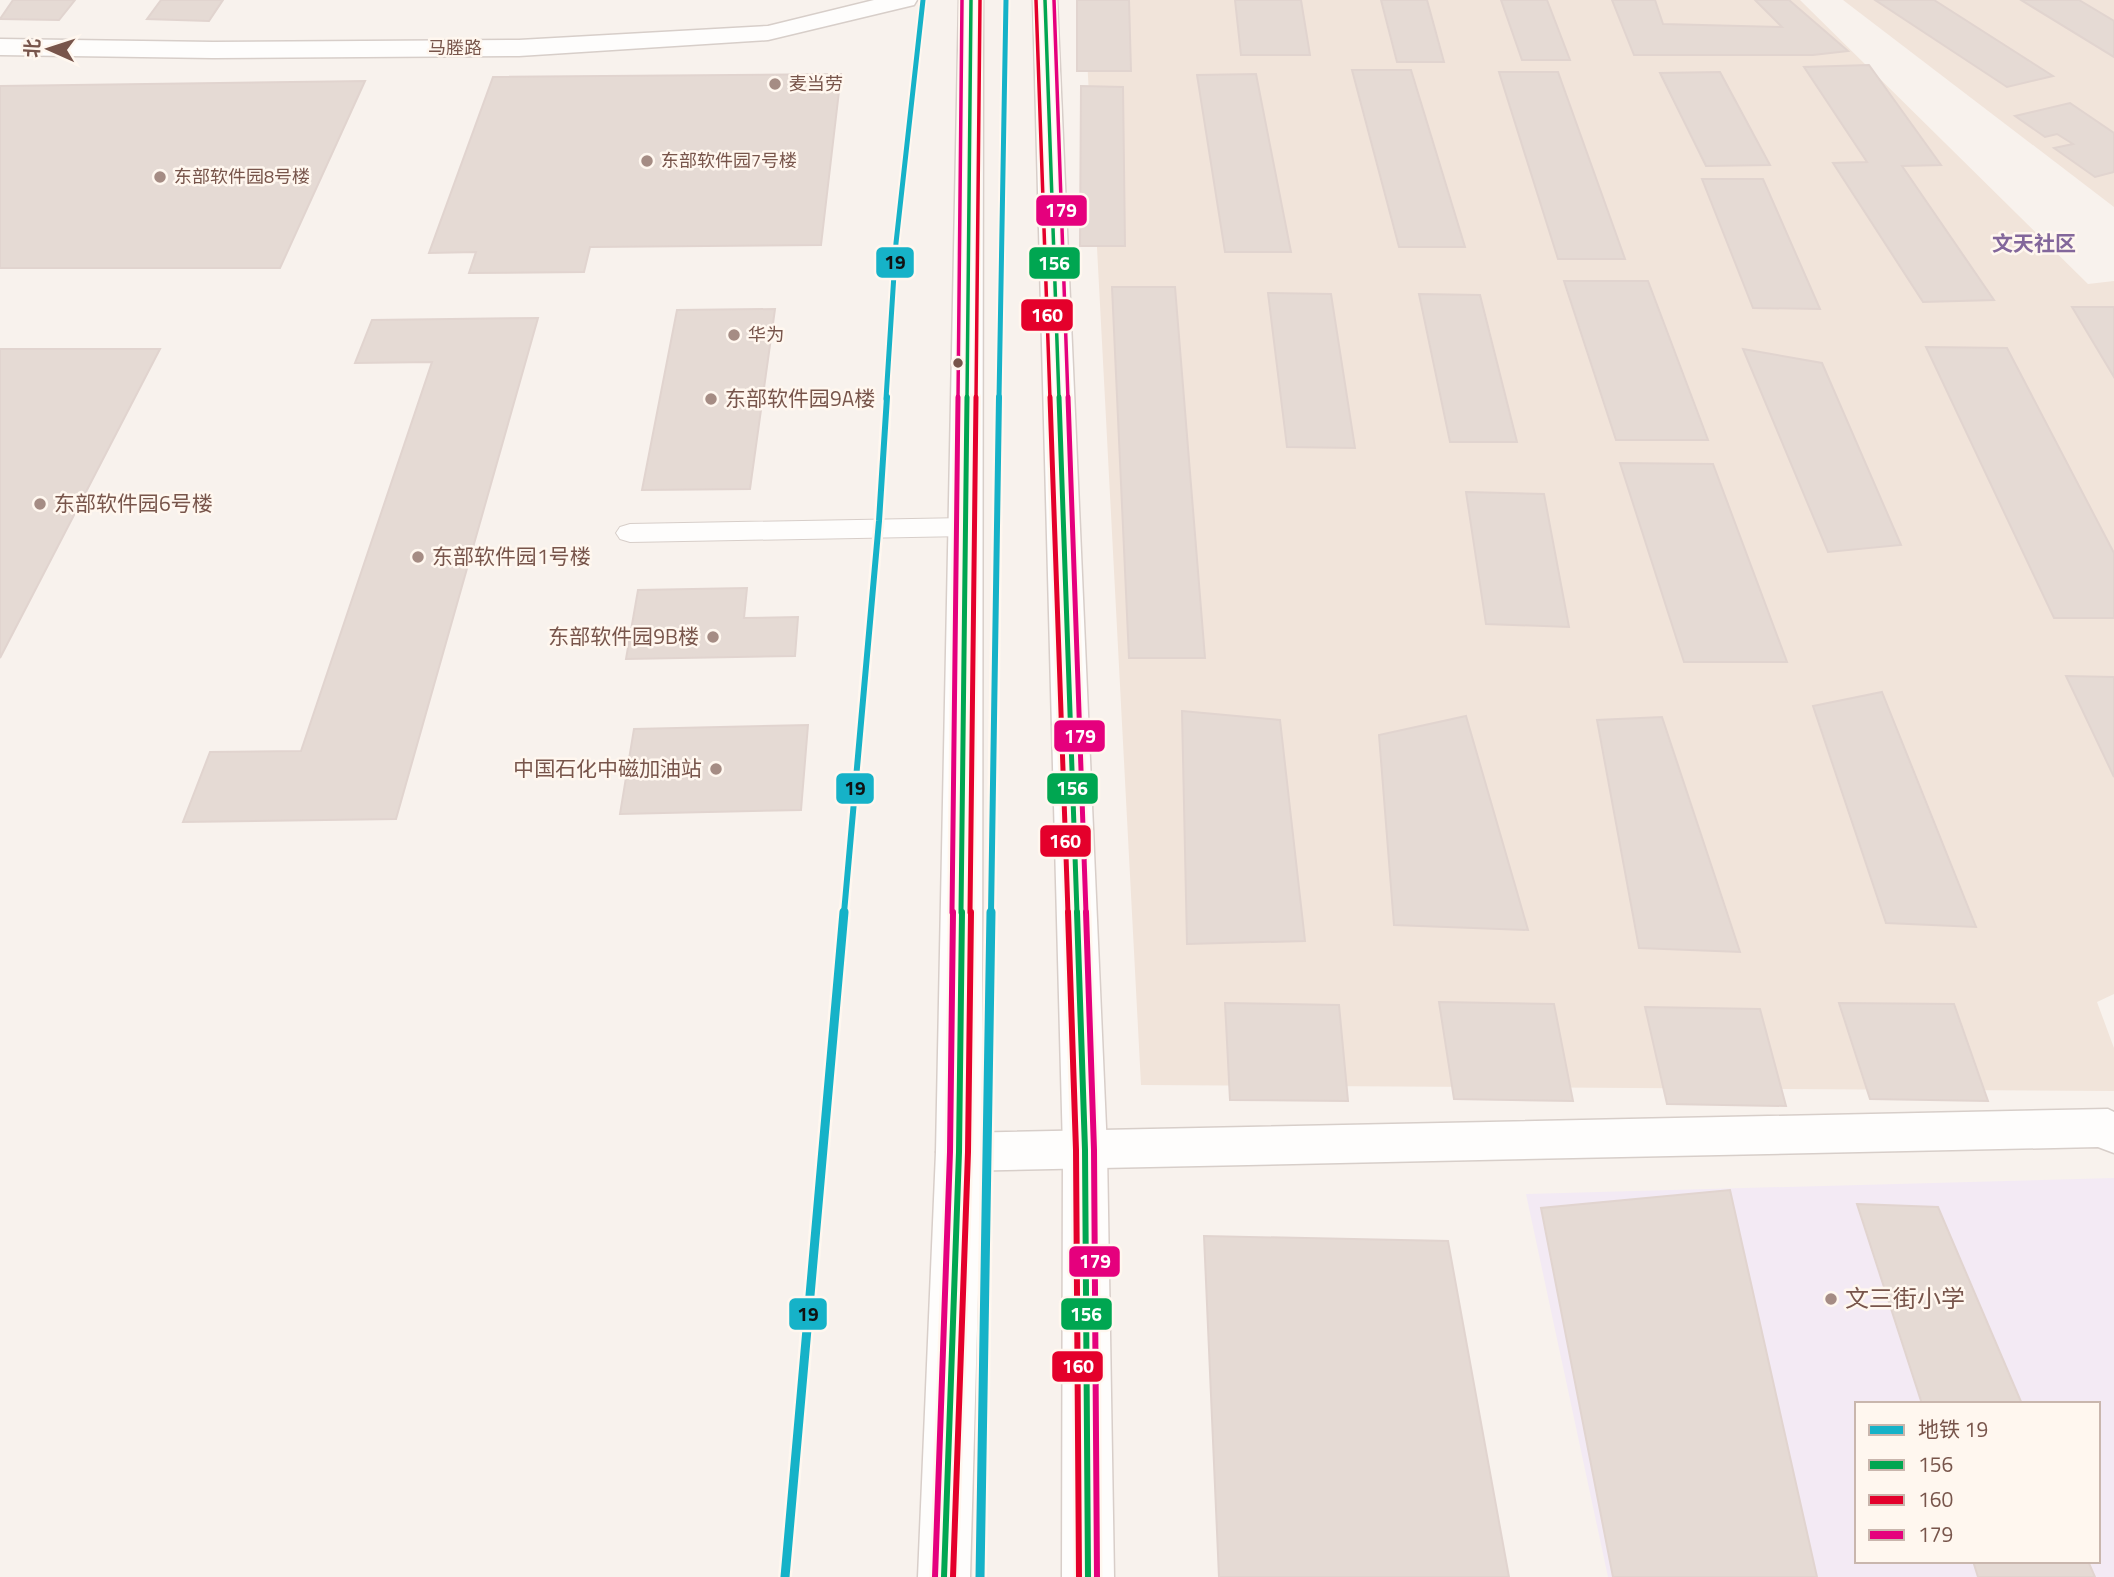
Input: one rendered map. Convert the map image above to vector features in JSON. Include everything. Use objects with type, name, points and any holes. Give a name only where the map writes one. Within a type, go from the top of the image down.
[{"type":"main road","name":"马塍路","points":[[0,47],[213,50],[519,48],[768,33],[905,0]]},
{"type":"main road","points":[[944,1577],[959,1152],[971,0]]},
{"type":"main road","points":[[1045,0],[1085,1150],[1088,1577]]},
{"type":"main road","points":[[959,1152],[2094,1128],[2108,1128],[2114,1134]]},
{"type":"lane","points":[[630,533],[966,527]]},
{"type":"shaded area","points":[[1084,0],[1800,0],[2088,284],[2114,281],[2114,994],[2097,1002],[2114,1048],[2114,1091],[1141,1085]]},
{"type":"shaded area","points":[[1843,0],[2114,0],[2114,207]]},
{"type":"shaded area","name":"文三街小学","points":[[2114,1178],[2114,1577],[1608,1577],[1526,1194]]},
{"type":"building","points":[[13,0],[75,0],[59,20],[0,19]]},
{"type":"building","points":[[161,0],[223,0],[209,21],[147,19]]},
{"type":"building","points":[[1077,0],[1129,0],[1131,71],[1077,71]]},
{"type":"building","points":[[1235,0],[1301,0],[1310,55],[1241,55]]},
{"type":"building","points":[[1381,0],[1427,0],[1444,62],[1397,62]]},
{"type":"building","points":[[1501,0],[1547,0],[1570,60],[1522,60]]},
{"type":"building","points":[[1612,0],[1655,0],[1663,24],[1782,27],[1755,0],[1789,0],[1848,51],[1813,55],[1634,55]]},
{"type":"building","points":[[1875,0],[1934,0],[2053,76],[2007,87]]},
{"type":"building","points":[[2021,0],[2079,0],[2114,21],[2114,57]]},
{"type":"building","points":[[1869,65],[1941,165],[1902,166],[1994,300],[1923,302],[1833,163],[1867,162],[1804,67]]},
{"type":"building","points":[[1352,70],[1411,70],[1465,247],[1399,247]]},
{"type":"building","points":[[1499,72],[1558,72],[1625,259],[1558,259]]},
{"type":"building","points":[[1720,72],[1770,165],[1706,166],[1660,73]]},
{"type":"building","name":"东部软件园7号楼","points":[[841,74],[821,245],[590,247],[584,272],[469,273],[476,252],[429,253],[493,77]]},
{"type":"building","points":[[1256,74],[1291,252],[1225,252],[1197,75]]},
{"type":"building","name":"东部软件园8号楼","points":[[365,81],[280,268],[0,268],[0,86]]},
{"type":"building","points":[[1081,86],[1123,87],[1125,246],[1080,246]]},
{"type":"building","points":[[2070,103],[2114,133],[2114,172],[2095,177],[2054,148],[2073,144],[2057,134],[2045,137],[2015,116]]},
{"type":"building","points":[[1702,179],[1763,179],[1820,309],[1753,308]]},
{"type":"building","points":[[1564,281],[1648,281],[1708,440],[1616,440]]},
{"type":"building","points":[[1112,287],[1175,287],[1205,658],[1129,658]]},
{"type":"building","points":[[1268,293],[1331,294],[1355,448],[1287,447]]},
{"type":"building","points":[[1419,294],[1480,295],[1517,442],[1450,442]]},
{"type":"building","points":[[2072,307],[2114,307],[2114,377]]},
{"type":"building","name":"东部软件园9A楼","points":[[775,309],[750,489],[642,490],[677,310]]},
{"type":"building","name":"东部软件园1号楼","points":[[538,318],[396,819],[183,822],[210,752],[301,751],[432,362],[355,363],[372,320]]},
{"type":"building","points":[[1926,347],[2007,348],[2114,553],[2114,618],[2054,618]]},
{"type":"building","name":"东部软件园6号楼","points":[[0,349],[160,349],[0,658]]},
{"type":"building","points":[[1743,349],[1822,363],[1901,545],[1828,552]]},
{"type":"building","points":[[1620,463],[1713,464],[1787,662],[1684,662]]},
{"type":"building","points":[[1466,492],[1544,494],[1569,627],[1486,624]]},
{"type":"building","name":"东部软件园9B楼","points":[[747,588],[744,618],[798,617],[795,656],[626,659],[638,590]]},
{"type":"building","points":[[2066,676],[2114,677],[2114,777]]},
{"type":"building","points":[[1882,692],[1976,927],[1886,923],[1813,706]]},
{"type":"building","points":[[1182,711],[1280,720],[1305,941],[1187,944]]},
{"type":"building","points":[[1466,716],[1528,930],[1394,925],[1379,735]]},
{"type":"building","points":[[1662,717],[1740,952],[1639,948],[1597,720]]},
{"type":"building","name":"中国石化中磁加油站","points":[[808,725],[801,810],[620,814],[634,729]]},
{"type":"building","points":[[1439,1002],[1554,1004],[1573,1101],[1454,1099]]},
{"type":"building","points":[[1225,1003],[1339,1005],[1348,1101],[1230,1100]]},
{"type":"building","points":[[1839,1003],[1954,1004],[1988,1101],[1870,1099]]},
{"type":"building","points":[[1645,1007],[1760,1009],[1786,1106],[1667,1104]]},
{"type":"building","points":[[1730,1190],[1817,1577],[1613,1577],[1541,1208]]},
{"type":"building","points":[[1857,1204],[1938,1207],[2021,1402],[1921,1402]]},
{"type":"building","points":[[1204,1236],[1448,1241],[1509,1577],[1219,1577]]},
{"type":"building","points":[[1974,1563],[2089,1563],[2095,1577],[1978,1577]]},
{"type":"metro line","name":"19","points":[[785,1577],[879,521],[896,243],[923,0]]},
{"type":"metro line","name":"19","points":[[980,1577],[1006,0]]},
{"type":"transit line","name":"179","points":[[935,1577],[950,1152],[962,0]]},
{"type":"transit line","name":"156","points":[[944,1577],[959,1152],[971,0]]},
{"type":"transit line","name":"160","points":[[953,1577],[968,1152],[980,0]]},
{"type":"transit line","name":"160","points":[[1036,0],[1076,1150],[1079,1577]]},
{"type":"transit line","name":"156","points":[[1045,0],[1085,1150],[1088,1577]]},
{"type":"transit line","name":"179","points":[[1054,0],[1094,1150],[1097,1577]]},
{"type":"place","name":"麦当劳","points":[[775,84]]},
{"type":"place","name":"东部软件园7号楼","points":[[647,161]]},
{"type":"place","name":"东部软件园8号楼","points":[[160,177]]},
{"type":"place","name":"华为","points":[[734,335]]},
{"type":"place","name":"东部软件园9A楼","points":[[711,399]]},
{"type":"place","name":"东部软件园6号楼","points":[[40,504]]},
{"type":"place","name":"东部软件园1号楼","points":[[418,557]]},
{"type":"place","name":"东部软件园9B楼","points":[[713,637]]},
{"type":"place","name":"中国石化中磁加油站","points":[[716,769]]},
{"type":"place","name":"文三街小学","points":[[1831,1299]]},
{"type":"district","name":"文天社区","points":[[2034,244]]}]
